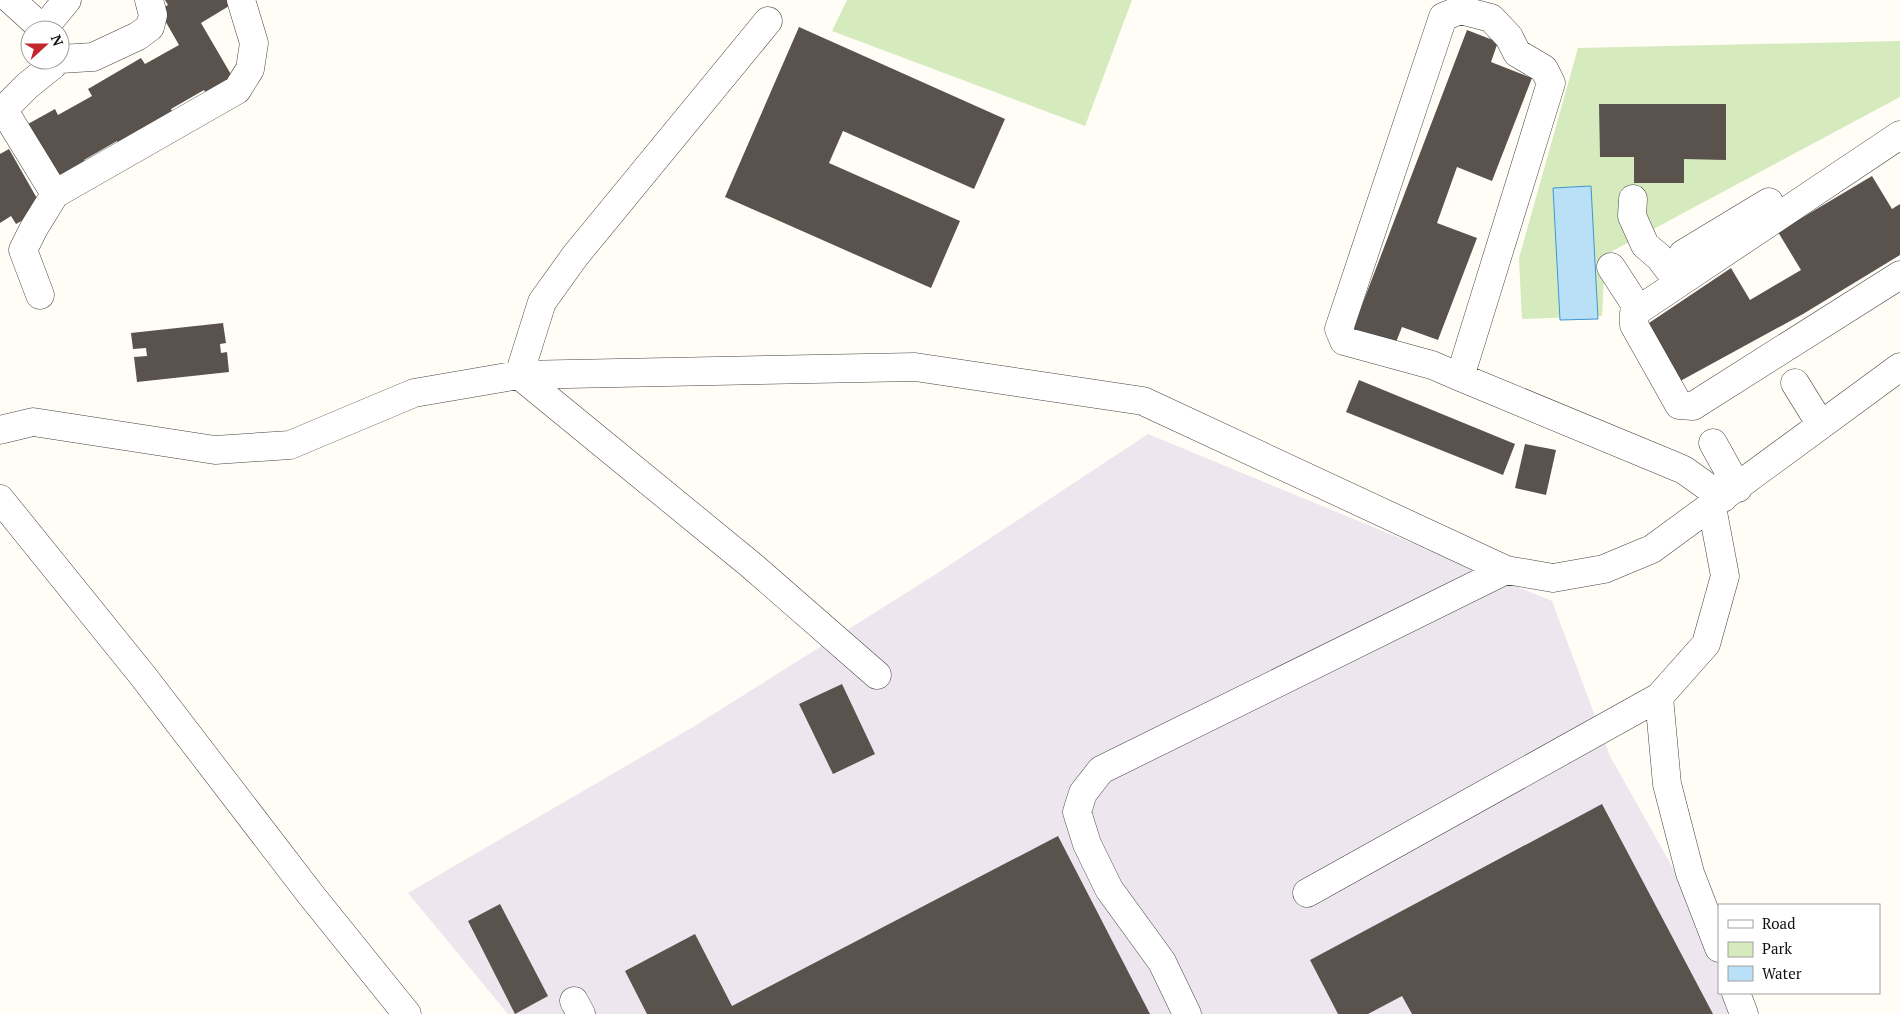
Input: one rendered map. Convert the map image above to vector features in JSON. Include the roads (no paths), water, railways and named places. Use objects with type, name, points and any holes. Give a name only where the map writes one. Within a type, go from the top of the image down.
[{"type":"street","points":[[51,20],[67,0]]},
{"type":"street","points":[[70,58],[93,57],[138,36],[150,27],[154,15],[149,0]]},
{"type":"street","points":[[40,295],[23,250],[55,194],[237,90],[250,69],[254,43],[241,0]]},
{"type":"street","points":[[14,1],[34,20]]},
{"type":"street","points":[[1460,377],[1551,83],[1544,69],[1517,53],[1509,38],[1491,18],[1460,10],[1443,17],[1339,329],[1344,341],[1432,365],[1460,377],[1677,467],[1724,498]]},
{"type":"street","points":[[519,375],[542,302],[575,256],[768,21]]},
{"type":"street","points":[[46,70],[2,111],[55,194]]},
{"type":"street","points":[[1900,135],[1634,313],[1634,325],[1679,405],[1693,406],[1900,275]]},
{"type":"street","points":[[1683,254],[1825,168],[1842,174]]},
{"type":"street","points":[[1633,199],[1632,216],[1645,244],[1659,257],[1679,283]]},
{"type":"street","points":[[1611,267],[1639,310]]},
{"type":"street","points":[[0,430],[33,422],[215,450],[290,444],[414,393],[519,375],[915,368],[1143,401],[1506,570],[1553,578],[1604,569],[1652,550],[1900,367]]},
{"type":"street","points":[[519,375],[751,565],[877,675]]},
{"type":"street","points":[[1795,382],[1821,425]]},
{"type":"street","points":[[1307,893],[1659,697],[1706,644],[1725,576],[1724,498],[1713,443]]},
{"type":"street","points":[[0,500],[143,676],[311,895],[407,1014]]},
{"type":"street","points":[[1187,1014],[1162,962],[1109,889],[1087,844],[1077,812],[1083,793],[1101,770],[1506,570]]},
{"type":"street","points":[[1659,697],[1667,784],[1690,873],[1718,945]]},
{"type":"street","points":[[1736,994],[1744,1014]]},
{"type":"water","points":[[1591,186],[1598,319],[1560,320],[1553,188]]}]
